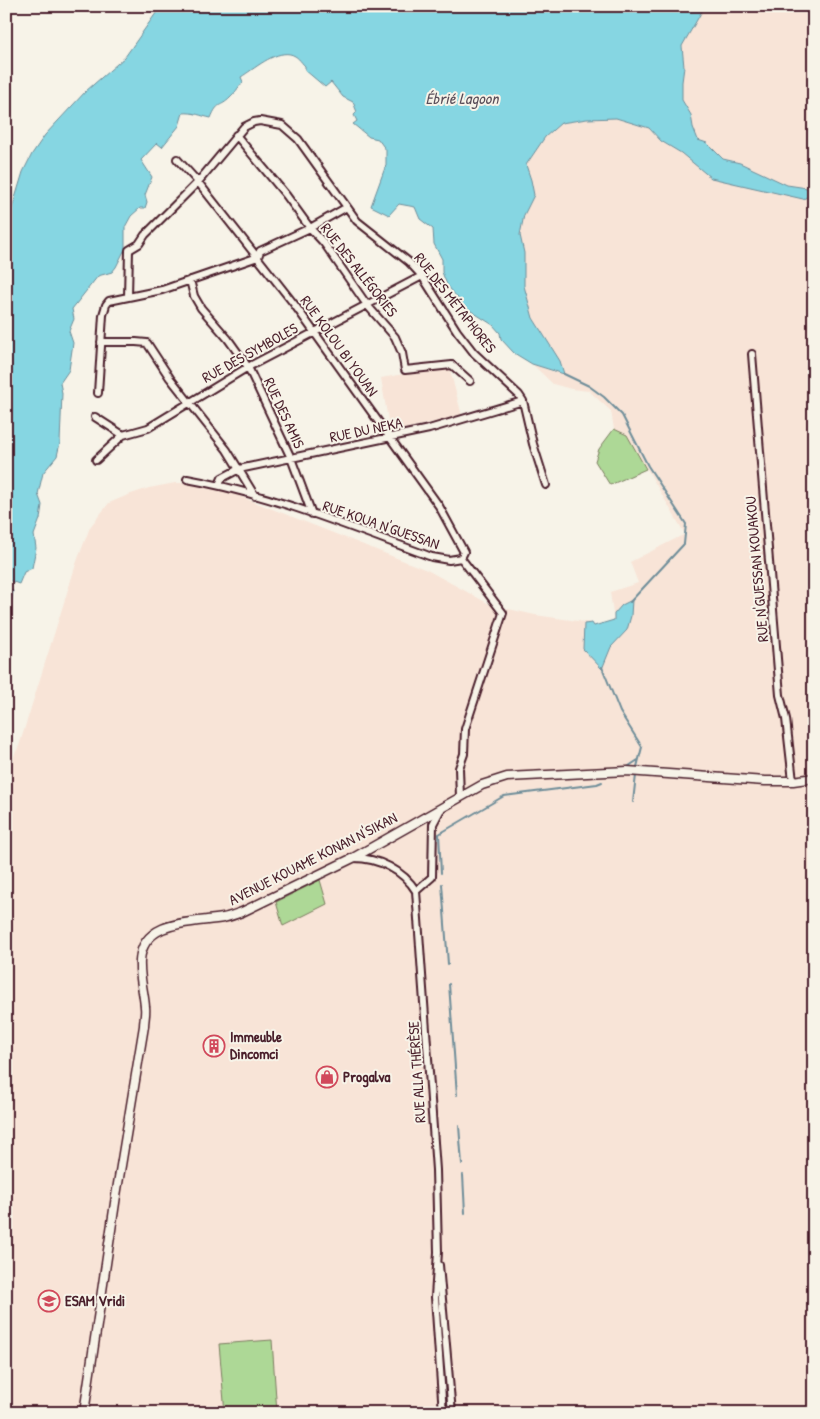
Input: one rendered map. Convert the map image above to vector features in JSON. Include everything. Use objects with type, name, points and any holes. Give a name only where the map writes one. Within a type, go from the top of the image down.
[{"type":"street","name":"RUE DES MÉTAPHORES","points":[[128,297],[129,250],[141,242],[198,182],[244,127],[254,122],[275,123],[282,125],[298,139],[357,221],[409,262],[422,276],[457,331],[474,353],[523,401]]},
{"type":"street","name":"RUE DES ALLÉGORIES","points":[[236,135],[324,243],[367,305],[394,337],[402,353],[405,370],[452,365],[470,381]]},
{"type":"street","name":"RUE KOLOU BI YOUAN","points":[[177,160],[198,182],[258,257],[390,437],[452,528],[464,552],[462,558]]},
{"type":"street","points":[[98,394],[103,315],[109,301],[162,290],[258,257],[260,251],[310,228],[347,207]]},
{"type":"street","name":"RUE DES SYMBOLES","points":[[96,460],[123,435],[148,428],[248,367],[422,276]]},
{"type":"street","name":"RUE DES AMIS","points":[[190,280],[194,296],[201,308],[228,339],[248,367],[291,458],[312,514]]},
{"type":"street","points":[[101,342],[148,343],[170,378],[227,450],[255,496]]},
{"type":"street","name":"RUE N'GUESSAN KOUAKOU","points":[[752,354],[780,695],[786,720],[793,781]]},
{"type":"street","points":[[523,401],[533,444],[546,485]]},
{"type":"street","name":"RUE DU NEKA","points":[[219,485],[224,476],[239,469],[429,429],[523,401]]},
{"type":"street","points":[[95,418],[123,435]]},
{"type":"street","name":"RUE KOUA N'GUESSAN","points":[[187,479],[219,485],[312,514],[432,557],[449,560],[462,558]]},
{"type":"street","points":[[460,797],[459,768],[464,754],[465,729],[503,612],[462,558]]},
{"type":"street","name":"AVENUE KOUAME KONAN N'SIKAN","points":[[84,1413],[144,1026],[145,1008],[140,959],[148,939],[168,926],[226,917],[242,912],[353,858],[482,785],[506,777],[627,771],[765,781],[793,781],[814,778]]},
{"type":"street","points":[[353,858],[373,860],[396,870],[416,891],[432,877],[433,824],[441,809]]},
{"type":"street","name":"RUE ALLA THÉRÈSE","points":[[416,891],[433,1110],[438,1252],[452,1413]]},
{"type":"street","name":"RUE ALLA THÉRÈSE","points":[[438,1252],[435,1297],[443,1413]]},
{"type":"shaded area","points":[[705,6],[814,6],[814,189],[787,185],[740,163],[723,159],[707,143],[698,140],[691,115],[682,100],[684,67],[682,46]]},
{"type":"shaded area","points":[[616,118],[649,128],[661,141],[729,182],[803,199],[814,194],[814,1413],[6,1413],[6,771],[19,746],[76,564],[90,527],[109,503],[128,495],[149,488],[175,483],[195,483],[219,488],[427,570],[491,605],[535,615],[592,623],[594,626],[614,620],[610,592],[638,583],[630,562],[685,534],[627,435],[614,429],[611,411],[589,391],[553,384],[532,364],[563,374],[560,361],[533,318],[524,286],[524,253],[520,235],[524,215],[533,195],[526,165],[545,137],[561,123],[587,119]]},
{"type":"shaded area","points":[[449,366],[462,416],[390,432],[381,378]]},
{"type":"green space","points":[[614,429],[627,435],[646,469],[610,485],[595,461],[599,449]]},
{"type":"green space","points":[[320,880],[327,904],[283,926],[276,902]]},
{"type":"green space","points":[[272,1340],[277,1413],[225,1413],[219,1344]]},
{"type":"water","name":"Ébrié Lagoon","points":[[161,6],[705,6],[682,46],[684,67],[682,100],[691,115],[698,140],[707,143],[723,159],[740,163],[787,185],[814,189],[814,194],[803,199],[711,178],[681,153],[661,141],[649,128],[616,118],[587,119],[561,123],[545,137],[526,165],[534,195],[524,215],[520,235],[524,253],[524,286],[533,318],[560,361],[564,374],[532,364],[514,353],[501,339],[500,333],[493,325],[460,304],[447,285],[442,272],[442,259],[434,244],[433,229],[420,219],[415,207],[399,204],[389,215],[371,206],[386,165],[386,150],[378,139],[369,137],[353,124],[357,121],[354,115],[357,112],[353,102],[343,97],[331,82],[325,87],[305,70],[305,66],[295,56],[290,54],[277,55],[241,77],[243,82],[227,101],[217,107],[211,118],[183,113],[179,126],[162,147],[157,143],[141,160],[152,177],[145,195],[147,202],[145,208],[140,208],[131,216],[125,227],[125,249],[116,267],[112,272],[98,276],[72,309],[74,319],[69,331],[73,343],[69,370],[60,383],[62,393],[60,443],[57,456],[43,473],[38,494],[42,505],[40,519],[34,535],[36,548],[32,568],[24,572],[19,584],[8,580],[6,584],[6,228],[23,172],[45,135],[86,91],[125,57]]},
{"type":"water","points":[[6,588],[13,591],[10,613],[6,620]]},
{"type":"water","points":[[632,600],[631,616],[627,630],[611,647],[602,669],[583,649],[584,624],[592,623],[594,626],[614,620],[614,614],[622,605]]},
{"type":"waterway","points":[[564,374],[589,386],[604,397],[622,415],[648,466],[686,524],[684,544],[630,602]]},
{"type":"waterway","points":[[602,667],[620,712],[642,747],[637,767]]},
{"type":"waterway","points":[[626,768],[638,760]]},
{"type":"waterway","points":[[633,802],[636,775]]},
{"type":"waterway","points":[[441,873],[439,834],[504,796],[602,782]]},
{"type":"waterway","points":[[442,884],[448,964]]},
{"type":"waterway","points":[[449,984],[457,1095]]},
{"type":"waterway","points":[[459,1126],[462,1164]]},
{"type":"waterway","points":[[463,1175],[465,1213]]},
{"type":"place","name":"Immeuble Dincomci","points":[[214,1046]]},
{"type":"place","name":"Progalva","points":[[327,1077]]},
{"type":"place","name":"ESAM Vridi","points":[[49,1301]]}]
